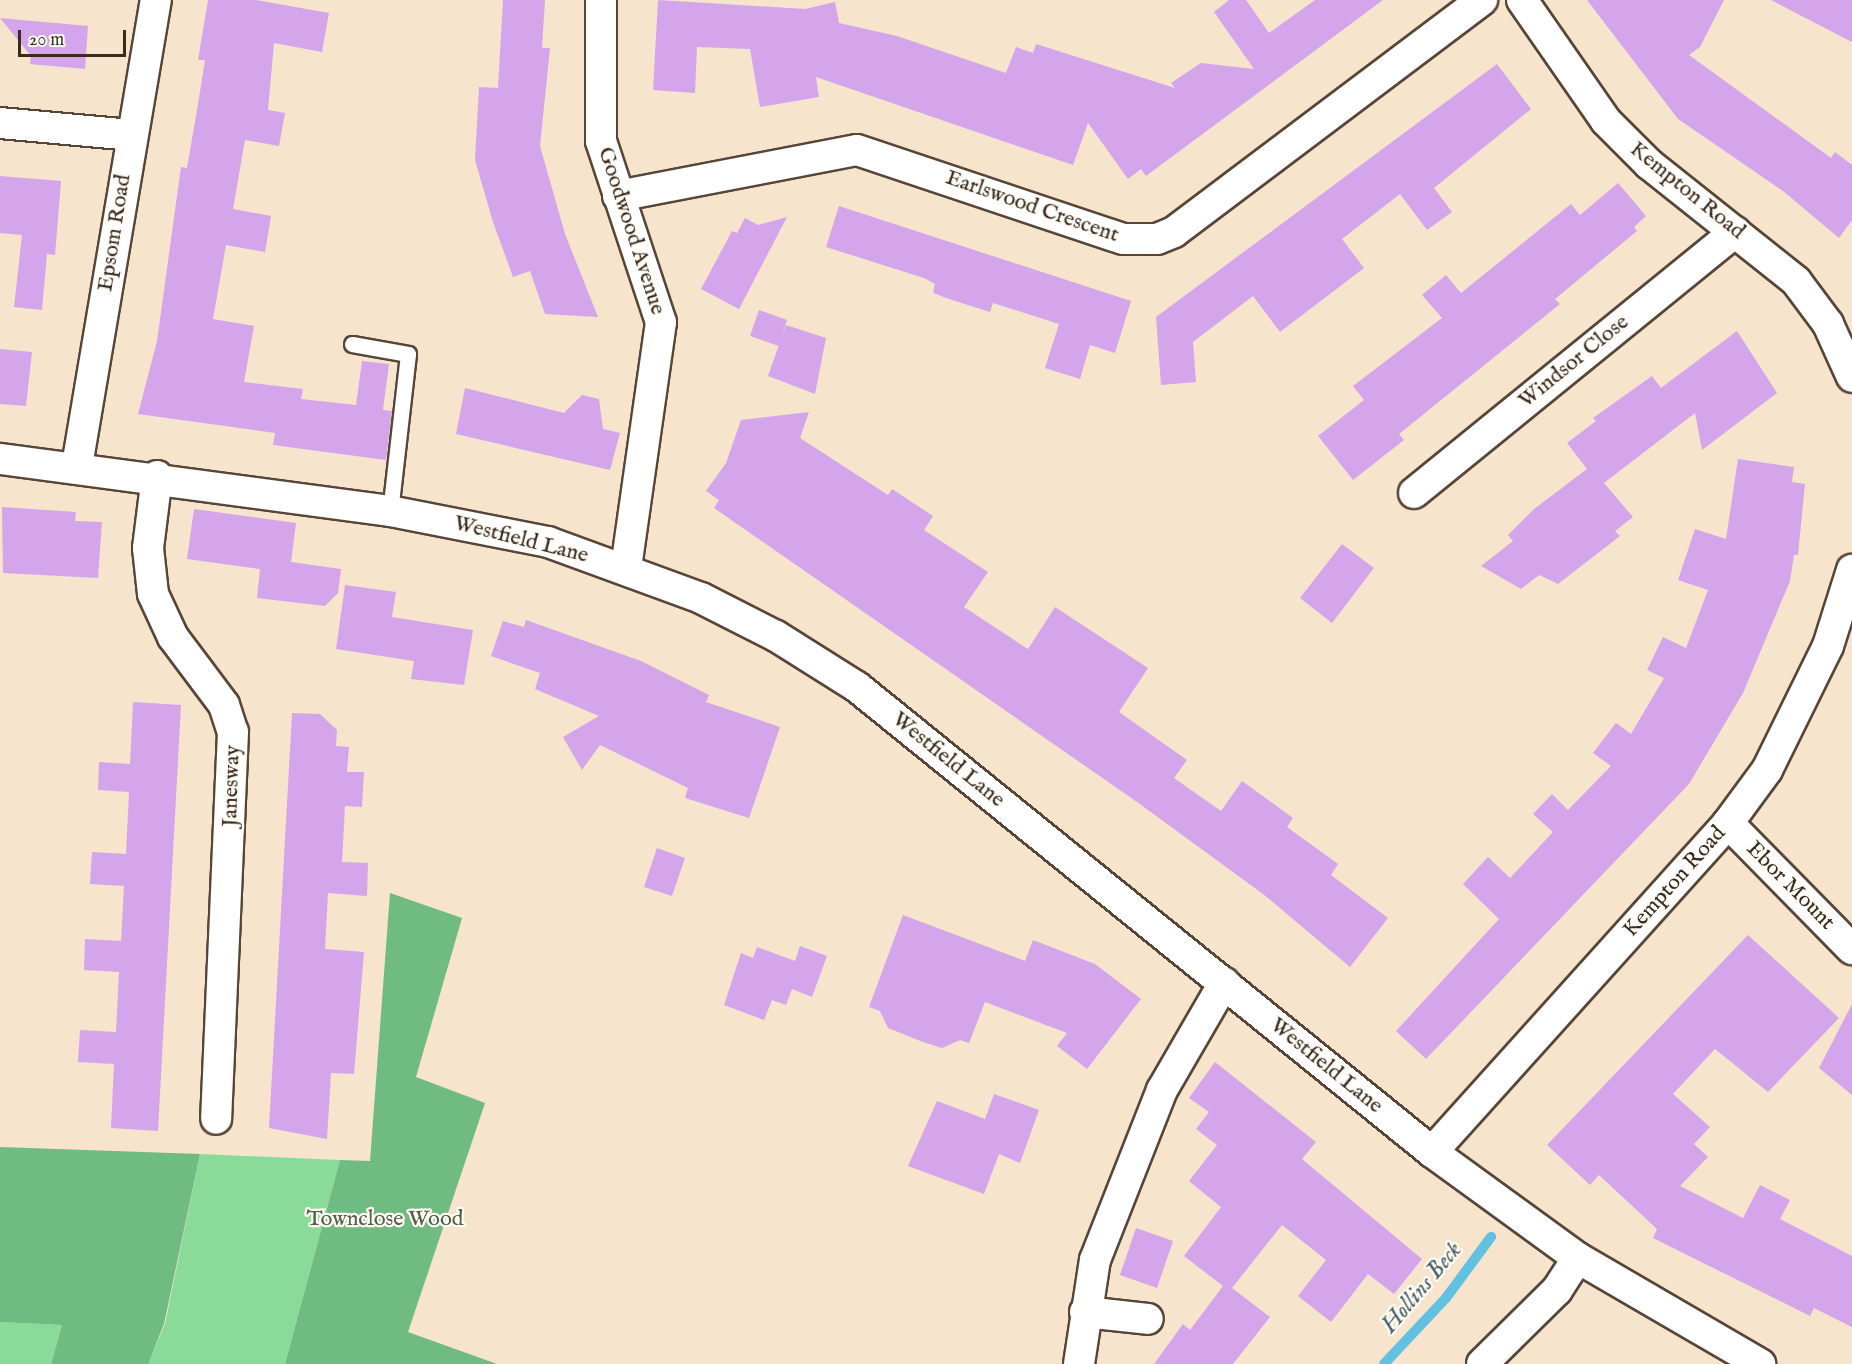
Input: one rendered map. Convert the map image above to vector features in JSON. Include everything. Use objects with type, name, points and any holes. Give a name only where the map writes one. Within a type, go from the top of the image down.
[{"type":"street","name":"Epsom Road","points":[[77,466],[156,0]]},
{"type":"street","name":"Goodwood Avenue","points":[[601,0],[597,115],[618,196],[661,322],[626,568]]},
{"type":"street","name":"Earlswood Crescent","points":[[618,196],[857,150],[1123,239],[1157,239],[1174,232],[1482,0]]},
{"type":"street","name":"Kempton Road","points":[[1522,0],[1606,121],[1649,164],[1777,262],[1813,302],[1852,377]]},
{"type":"street","points":[[0,123],[132,135]]},
{"type":"street","name":"Windsor Close","points":[[1414,493],[1735,232]]},
{"type":"street","name":"Westfield Lane","points":[[0,459],[157,476],[390,511],[548,542],[626,568],[733,614],[857,687],[1432,1152],[1578,1258],[1760,1364]]},
{"type":"street","name":"Janesway","points":[[157,476],[148,548],[153,594],[173,637],[224,705],[233,732],[216,1119]]},
{"type":"street","name":"Kempton Road","points":[[1432,1152],[1728,823],[1767,770],[1796,718],[1828,646],[1852,570]]},
{"type":"street","name":"Ebor Mount","points":[[1728,823],[1852,949]]},
{"type":"street","points":[[1079,1364],[1084,1312],[1095,1260],[1162,1090],[1224,983]]},
{"type":"street","points":[[1482,1364],[1557,1290],[1578,1258]]},
{"type":"street","points":[[1084,1312],[1148,1319]]},
{"type":"lane","points":[[352,344],[408,354],[390,511]]},
{"type":"green space","name":"Townclose Wood","points":[[390,893],[462,918],[416,1077],[485,1103],[408,1332],[497,1364],[285,1364],[340,1160],[370,1161]]},
{"type":"green space","points":[[0,1147],[200,1154],[164,1324],[148,1364],[51,1364],[62,1325],[0,1322]]},
{"type":"green space","points":[[200,1154],[340,1160],[285,1364],[84,1364],[153,1352],[165,1324]]},
{"type":"green space","points":[[0,1322],[62,1325],[51,1364],[0,1364]]},
{"type":"building","points":[[208,0],[256,0],[329,13],[322,52],[274,43],[268,110],[285,113],[279,146],[245,140],[233,209],[271,216],[265,252],[226,245],[213,319],[254,326],[244,382],[303,389],[301,399],[356,405],[362,361],[389,364],[383,410],[392,411],[386,460],[273,445],[275,433],[138,414],[157,341],[181,167],[187,168],[199,98],[205,60],[198,60]]},
{"type":"building","points":[[503,0],[545,0],[542,48],[550,48],[540,146],[565,234],[598,317],[545,314],[530,271],[513,277],[493,222],[475,160],[479,87],[498,88]]},
{"type":"building","points":[[658,0],[805,9],[835,2],[839,23],[897,36],[1006,73],[1016,47],[1033,53],[1036,44],[1175,88],[1171,83],[1201,63],[1254,69],[1214,12],[1229,0],[1246,0],[1269,33],[1315,0],[1383,0],[1146,176],[1141,169],[1128,179],[1088,123],[1073,165],[816,77],[819,97],[760,107],[750,49],[697,47],[695,93],[653,90]]},
{"type":"building","points":[[1587,0],[1724,0],[1700,47],[1689,55],[1831,158],[1835,152],[1852,165],[1852,220],[1839,238],[1783,191],[1678,119]]},
{"type":"building","points":[[1771,0],[1852,0],[1852,42]]},
{"type":"building","points":[[0,18],[88,26],[85,69],[30,64],[31,56]]},
{"type":"building","points":[[1497,64],[1531,109],[1434,188],[1452,212],[1427,230],[1400,194],[1342,239],[1364,268],[1280,332],[1253,296],[1193,342],[1196,382],[1161,385],[1156,317]]},
{"type":"building","points":[[0,176],[61,181],[55,255],[47,254],[42,310],[14,307],[22,235],[0,233]]},
{"type":"building","points":[[1618,183],[1646,216],[1634,227],[1637,231],[1555,299],[1560,304],[1399,434],[1404,440],[1353,480],[1318,436],[1364,400],[1353,386],[1442,318],[1422,295],[1446,275],[1461,293],[1571,204],[1580,215]]},
{"type":"building","points":[[839,206],[1131,301],[1115,353],[1090,345],[1080,379],[1045,368],[1059,324],[993,303],[990,312],[949,299],[933,293],[935,284],[924,278],[826,247]]},
{"type":"building","points":[[787,217],[739,309],[701,289],[732,231],[737,233],[745,218],[758,225]]},
{"type":"building","points":[[759,310],[787,320],[779,346],[750,336]]},
{"type":"building","points":[[786,325],[826,338],[815,394],[768,376]]},
{"type":"building","points":[[1737,331],[1777,393],[1702,450],[1695,413],[1604,483],[1633,517],[1615,531],[1620,536],[1558,584],[1539,575],[1521,589],[1481,566],[1513,541],[1508,535],[1534,509],[1587,469],[1567,443],[1596,421],[1593,418],[1652,376],[1661,388]]},
{"type":"building","points":[[0,349],[32,352],[26,406],[0,404]]},
{"type":"building","points":[[465,388],[564,413],[582,395],[599,399],[603,429],[620,433],[610,470],[456,434]]},
{"type":"building","points":[[809,412],[800,438],[888,495],[892,489],[933,516],[924,530],[988,572],[964,607],[1028,649],[1055,607],[1148,668],[1119,712],[1187,760],[1174,778],[1221,811],[1242,781],[1293,818],[1287,827],[1338,864],[1331,875],[1388,918],[1350,967],[1263,894],[1137,802],[714,508],[719,500],[706,491],[726,463],[741,420]]},
{"type":"building","points":[[1738,459],[1794,467],[1792,482],[1805,484],[1798,555],[1794,555],[1790,581],[1743,693],[1689,784],[1426,1059],[1396,1031],[1499,919],[1463,884],[1488,857],[1510,878],[1553,832],[1533,814],[1552,794],[1568,810],[1611,766],[1593,753],[1616,723],[1631,734],[1664,678],[1647,670],[1663,637],[1686,648],[1708,590],[1678,580],[1695,529],[1726,539]]},
{"type":"building","points":[[2,507],[76,512],[75,521],[102,522],[98,578],[3,573]]},
{"type":"building","points":[[194,509],[296,523],[291,562],[341,569],[338,593],[325,606],[257,598],[260,569],[187,559]]},
{"type":"building","points":[[1342,544],[1374,568],[1332,623],[1300,598]]},
{"type":"building","points":[[345,585],[396,592],[392,617],[473,630],[464,685],[411,679],[414,661],[336,649]]},
{"type":"building","points":[[526,620],[641,661],[709,695],[706,702],[780,727],[749,818],[685,798],[688,788],[600,745],[582,770],[563,737],[599,716],[535,689],[540,673],[491,656],[503,621],[524,627]]},
{"type":"building","points":[[133,702],[181,705],[158,1131],[111,1128],[114,1064],[78,1062],[80,1030],[116,1032],[119,972],[84,970],[85,939],[121,941],[124,886],[90,884],[92,852],[126,854],[129,792],[98,790],[99,762],[130,764]]},
{"type":"building","points":[[292,713],[320,714],[337,730],[336,746],[349,747],[347,772],[364,772],[362,807],[345,806],[342,862],[368,863],[367,896],[328,893],[325,949],[364,952],[354,1074],[331,1073],[327,1139],[269,1128]]},
{"type":"building","points":[[657,848],[685,858],[672,896],[644,887]]},
{"type":"building","points":[[903,915],[1025,961],[1033,940],[1095,964],[1141,999],[1087,1069],[1057,1046],[1067,1033],[985,1002],[969,1043],[960,1040],[942,1048],[923,1042],[888,1028],[880,1011],[869,1007]]},
{"type":"building","points":[[1748,935],[1839,1018],[1768,1092],[1715,1049],[1673,1094],[1710,1127],[1694,1144],[1708,1157],[1680,1186],[1743,1218],[1760,1185],[1790,1200],[1780,1219],[1852,1256],[1852,1327],[1814,1308],[1810,1316],[1653,1238],[1657,1229],[1599,1175],[1590,1185],[1547,1145]]},
{"type":"building","points":[[800,946],[827,956],[812,997],[792,989],[786,1005],[772,1000],[764,1020],[724,1005],[741,953],[753,958],[757,947],[795,961]]},
{"type":"building","points":[[1852,1004],[1852,1095],[1819,1068]]},
{"type":"building","points":[[1215,1062],[1316,1142],[1302,1159],[1422,1259],[1394,1294],[1368,1274],[1331,1322],[1298,1296],[1326,1260],[1282,1225],[1232,1288],[1270,1317],[1233,1364],[1154,1364],[1183,1324],[1190,1330],[1223,1286],[1184,1256],[1221,1207],[1189,1181],[1217,1145],[1196,1129],[1209,1112],[1189,1098]]},
{"type":"building","points":[[994,1094],[1039,1110],[1020,1163],[999,1154],[984,1194],[908,1166],[937,1101],[985,1119]]},
{"type":"building","points":[[1136,1228],[1173,1241],[1157,1288],[1120,1275]]},
{"type":"waterway","name":"Hollins Beck","points":[[1384,1364],[1446,1298],[1491,1237]]}]
